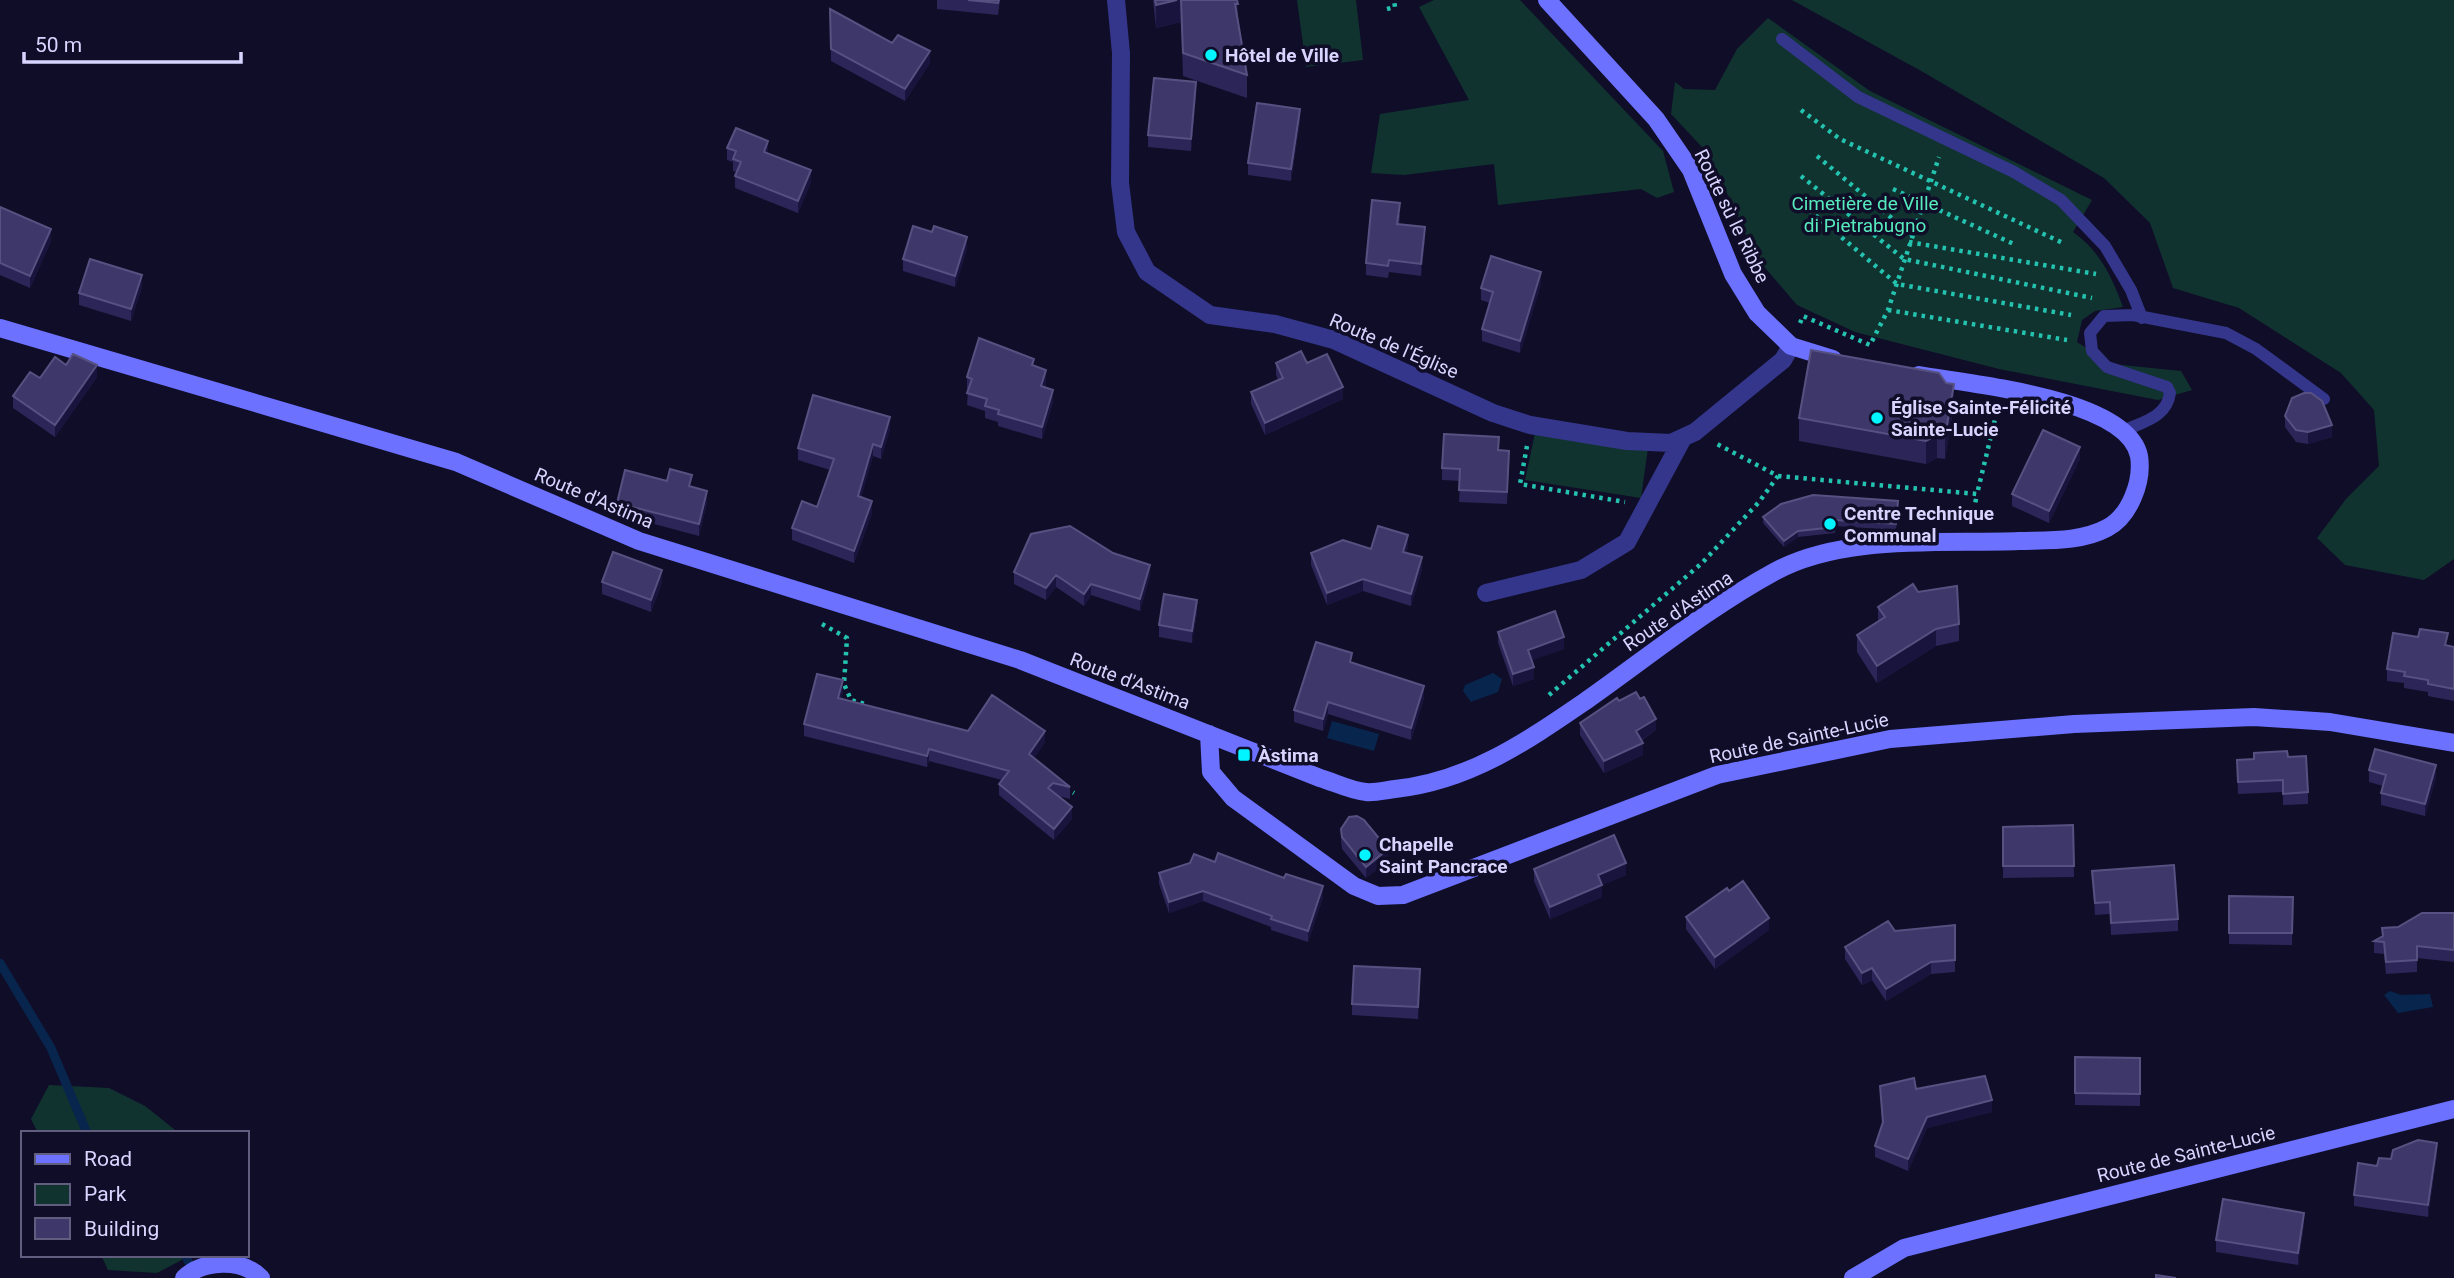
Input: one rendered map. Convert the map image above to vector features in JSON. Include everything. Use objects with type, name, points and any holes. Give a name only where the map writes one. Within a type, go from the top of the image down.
[{"type":"main road","name":"Route sù le Ribbe","points":[[1547,0],[1656,119],[1690,170],[1733,274],[1757,313],[1791,346],[1850,363]]},
{"type":"main road","name":"Route d'Astima","points":[[0,328],[456,462],[639,541],[1020,660],[1366,792],[1420,787],[1460,775],[1509,753],[1730,599],[1776,571],[1841,550],[1875,545],[2073,539],[2107,528],[2122,517],[2130,504],[2141,468],[2137,448],[2123,431]]},
{"type":"main road","points":[[1903,372],[2003,388],[2096,413],[2123,431]]},
{"type":"main road","name":"Route de Sainte-Lucie","points":[[1209,734],[1211,772],[1233,798],[1354,886],[1378,896],[1403,895],[1717,775],[1890,739],[2074,724],[2254,717],[2330,722],[2454,743]]},
{"type":"main road","name":"Route de Sainte-Lucie","points":[[1853,1278],[1904,1248],[2454,1109]]},
{"type":"main road","points":[[184,1278],[204,1265],[235,1265],[261,1278]]},
{"type":"street","name":"Route de l'Église","points":[[1116,0],[1121,53],[1120,183],[1126,232],[1147,272],[1210,315],[1275,324],[1334,340],[1493,413],[1530,425],[1627,441],[1671,443],[1689,435]]},
{"type":"street","points":[[1486,593],[1581,570],[1627,542],[1646,505],[1689,435],[1783,360],[1791,346]]},
{"type":"lane","points":[[1782,38],[1858,97],[2014,172],[2061,200],[2105,246],[2131,290],[2142,318]]},
{"type":"lane","points":[[2123,431],[2161,413],[2169,404],[2170,393],[2166,387],[2107,367],[2092,351],[2090,333],[2104,316],[2142,318],[2226,333],[2256,349],[2324,400]]},
{"type":"path","points":[[1387,9],[1395,7],[1394,0]]},
{"type":"path","points":[[1801,110],[1840,139],[2065,244]]},
{"type":"path","points":[[1791,346],[1802,316],[1870,345],[1888,310],[1945,140]]},
{"type":"path","points":[[1817,156],[1912,235]]},
{"type":"path","points":[[1801,176],[1904,259],[2092,298]]},
{"type":"path","points":[[1894,189],[2016,245]]},
{"type":"path","points":[[1809,210],[1897,284],[2071,315]]},
{"type":"path","points":[[1909,242],[2096,274]]},
{"type":"path","points":[[1888,310],[2067,340]]},
{"type":"path","points":[[1689,435],[1778,476],[1977,494],[2003,388]]},
{"type":"path","points":[[1530,425],[1520,484],[1646,505]]},
{"type":"path","points":[[1540,703],[1702,563],[1759,502],[1778,476]]},
{"type":"path","points":[[807,593],[804,615],[847,638],[844,684],[851,700],[877,708]]},
{"type":"path","points":[[1064,786],[1074,793]]},
{"type":"green space","points":[[1297,0],[1356,0],[1363,60],[1306,67]]},
{"type":"green space","points":[[1434,0],[1520,0],[1663,151],[1674,192],[1657,198],[1641,189],[1498,205],[1494,164],[1404,175],[1371,173],[1380,114],[1469,100],[1419,7]]},
{"type":"green space","points":[[1792,0],[2454,0],[2454,559],[2424,580],[2345,565],[2317,538],[2346,499],[2379,466],[2374,410],[2341,373],[2239,308],[2173,288],[2150,223],[2104,178],[1923,72]]},
{"type":"green space","name":"Cimetière de Ville di Pietrabugno","points":[[1768,18],[1870,91],[2092,200],[2073,232],[2091,248],[2104,265],[2123,307],[2095,311],[2082,320],[2077,342],[2112,364],[2181,371],[2192,390],[2158,400],[1999,369],[1855,332],[1797,305],[1755,256],[1728,195],[1701,146],[1671,114],[1675,82],[1684,89],[1715,90],[1737,49]]},
{"type":"green space","points":[[1535,433],[1648,448],[1641,498],[1525,480]]},
{"type":"green space","points":[[49,1085],[109,1088],[145,1106],[176,1131],[37,1131],[31,1119]]},
{"type":"green space","points":[[102,1257],[187,1257],[157,1273],[108,1270]]},
{"type":"water","points":[[1493,673],[1502,679],[1498,692],[1471,702],[1463,691],[1465,685]]},
{"type":"water","points":[[1332,721],[1379,734],[1374,751],[1327,738]]},
{"type":"water","points":[[2390,991],[2401,995],[2430,994],[2433,1007],[2398,1013],[2384,995]]},
{"type":"building","points":[[968,0],[999,0],[998,3]]},
{"type":"building","points":[[1155,0],[1177,0],[1156,5]]},
{"type":"building","name":"Hôtel de Ville","points":[[1181,0],[1237,0],[1238,4],[1235,4],[1247,75],[1183,53]]},
{"type":"building","points":[[830,9],[892,43],[898,35],[930,51],[905,89],[831,49]]},
{"type":"building","points":[[1154,78],[1196,82],[1191,139],[1148,135]]},
{"type":"building","points":[[1257,103],[1300,109],[1291,169],[1248,163]]},
{"type":"building","points":[[736,128],[768,141],[764,152],[811,170],[798,201],[735,176],[741,162],[733,159],[736,151],[727,148]]},
{"type":"building","points":[[1372,200],[1400,203],[1397,224],[1425,227],[1421,264],[1389,260],[1388,266],[1366,263]]},
{"type":"building","points":[[0,207],[51,229],[30,276],[0,263]]},
{"type":"building","points":[[913,226],[932,232],[934,226],[967,237],[955,276],[903,259]]},
{"type":"building","points":[[1491,256],[1541,272],[1520,341],[1482,329],[1493,292],[1481,288]]},
{"type":"building","points":[[90,259],[142,275],[131,309],[79,293]]},
{"type":"building","points":[[979,338],[1034,359],[1032,365],[1046,370],[1041,386],[1053,390],[1042,427],[998,414],[999,410],[985,406],[987,399],[967,393],[972,379],[967,377]]},
{"type":"building","name":"Église Sainte-Félicité Sainte-Lucie","points":[[1811,350],[1939,373],[1946,383],[1954,384],[1945,437],[1937,435],[1926,441],[1799,418]]},
{"type":"building","points":[[1301,351],[1307,363],[1327,354],[1343,387],[1265,423],[1251,392],[1283,378],[1276,363]]},
{"type":"building","points":[[73,354],[97,365],[55,425],[13,396],[30,372],[40,378],[55,357],[66,365]]},
{"type":"building","points":[[2311,393],[2322,401],[2332,425],[2308,432],[2296,430],[2285,416],[2292,398]]},
{"type":"building","points":[[813,395],[890,417],[881,447],[873,444],[858,496],[872,501],[854,551],[792,528],[802,501],[817,507],[834,459],[798,448]]},
{"type":"building","points":[[2043,430],[2080,447],[2049,511],[2012,494]]},
{"type":"building","points":[[1444,434],[1499,437],[1498,450],[1509,451],[1507,492],[1459,490],[1460,469],[1442,468]]},
{"type":"building","points":[[670,469],[692,475],[689,486],[707,491],[699,524],[617,503],[625,470],[667,481]]},
{"type":"building","name":"Centre Technique Communal","points":[[1813,495],[1898,501],[1896,524],[1836,520],[1835,527],[1798,531],[1784,541],[1763,517],[1781,504]]},
{"type":"building","points":[[1070,526],[1113,553],[1150,565],[1140,599],[1091,584],[1084,594],[1056,575],[1046,588],[1014,572],[1031,534]]},
{"type":"building","points":[[1378,526],[1408,535],[1403,552],[1422,557],[1411,594],[1363,579],[1327,593],[1311,553],[1343,540],[1371,549]]},
{"type":"building","points":[[613,552],[662,570],[651,600],[602,582]]},
{"type":"building","points":[[1913,584],[1918,592],[1957,586],[1959,624],[1936,629],[1877,666],[1857,635],[1885,617],[1878,607]]},
{"type":"building","points":[[1164,594],[1197,600],[1192,631],[1159,625]]},
{"type":"building","points":[[1555,611],[1564,637],[1528,650],[1534,667],[1513,674],[1498,632]]},
{"type":"building","points":[[2420,629],[2448,633],[2445,645],[2454,647],[2454,689],[2428,684],[2428,680],[2404,676],[2405,672],[2387,669],[2393,633],[2418,637]]},
{"type":"building","points":[[1316,642],[1352,653],[1350,662],[1424,686],[1411,728],[1328,702],[1323,719],[1294,710]]},
{"type":"building","points":[[817,674],[843,680],[838,698],[968,731],[992,695],[1045,731],[1029,754],[1070,787],[1053,783],[1048,788],[1072,807],[1054,829],[999,784],[1009,771],[929,749],[927,756],[804,724]]},
{"type":"building","points":[[1636,692],[1640,699],[1644,697],[1656,719],[1636,731],[1643,743],[1604,761],[1580,723],[1617,698],[1619,701]]},
{"type":"building","points":[[2375,749],[2436,765],[2425,804],[2381,793],[2386,775],[2369,770]]},
{"type":"building","points":[[2287,751],[2288,757],[2306,756],[2308,792],[2283,794],[2283,780],[2238,782],[2237,760],[2254,759],[2254,753]]},
{"type":"building","name":"Chapelle Saint Pancrace","points":[[1357,816],[1364,820],[1388,849],[1366,867],[1342,837],[1341,829],[1349,817]]},
{"type":"building","points":[[2073,825],[2074,866],[2003,866],[2003,827]]},
{"type":"building","points":[[1614,835],[1626,863],[1598,875],[1602,885],[1550,907],[1534,869]]},
{"type":"building","points":[[1218,853],[1284,878],[1286,874],[1323,886],[1308,931],[1203,891],[1169,902],[1159,873],[1190,863],[1194,854],[1215,862]]},
{"type":"building","points":[[2174,865],[2178,919],[2111,923],[2110,902],[2095,903],[2092,871]]},
{"type":"building","points":[[1743,881],[1769,918],[1715,957],[1686,917],[1727,888],[1729,891]]},
{"type":"building","points":[[2229,896],[2293,897],[2292,933],[2229,933]]},
{"type":"building","points":[[2422,913],[2454,913],[2454,950],[2417,946],[2417,960],[2386,962],[2384,942],[2374,941],[2383,936],[2382,928],[2398,927]]},
{"type":"building","points":[[1888,921],[1895,931],[1955,925],[1955,960],[1931,962],[1886,989],[1872,968],[1862,973],[1845,947]]},
{"type":"building","points":[[1354,966],[1420,969],[1418,1007],[1352,1004]]},
{"type":"building","points":[[2075,1057],[2140,1058],[2140,1094],[2075,1093]]},
{"type":"building","points":[[1985,1076],[1992,1100],[1927,1117],[1908,1159],[1875,1146],[1883,1122],[1880,1086],[1914,1078],[1916,1089]]},
{"type":"building","points":[[2418,1140],[2437,1143],[2428,1205],[2354,1195],[2358,1163],[2377,1166],[2379,1158],[2391,1159],[2393,1150]]},
{"type":"building","points":[[2223,1199],[2304,1213],[2298,1253],[2216,1240]]},
{"type":"waterway","points":[[0,963],[51,1048],[86,1131]]},
{"type":"waterway","points":[[187,1257],[188,1261]]},
{"type":"place","name":"Hôtel de Ville","points":[[1211,55]]},
{"type":"place","name":"Église Sainte-Félicité Sainte-Lucie","points":[[1877,418]]},
{"type":"place","name":"Centre Technique Communal","points":[[1830,524]]},
{"type":"place","name":"Àstima","points":[[1244,755]]},
{"type":"place","name":"Chapelle Saint Pancrace","points":[[1365,855]]}]
